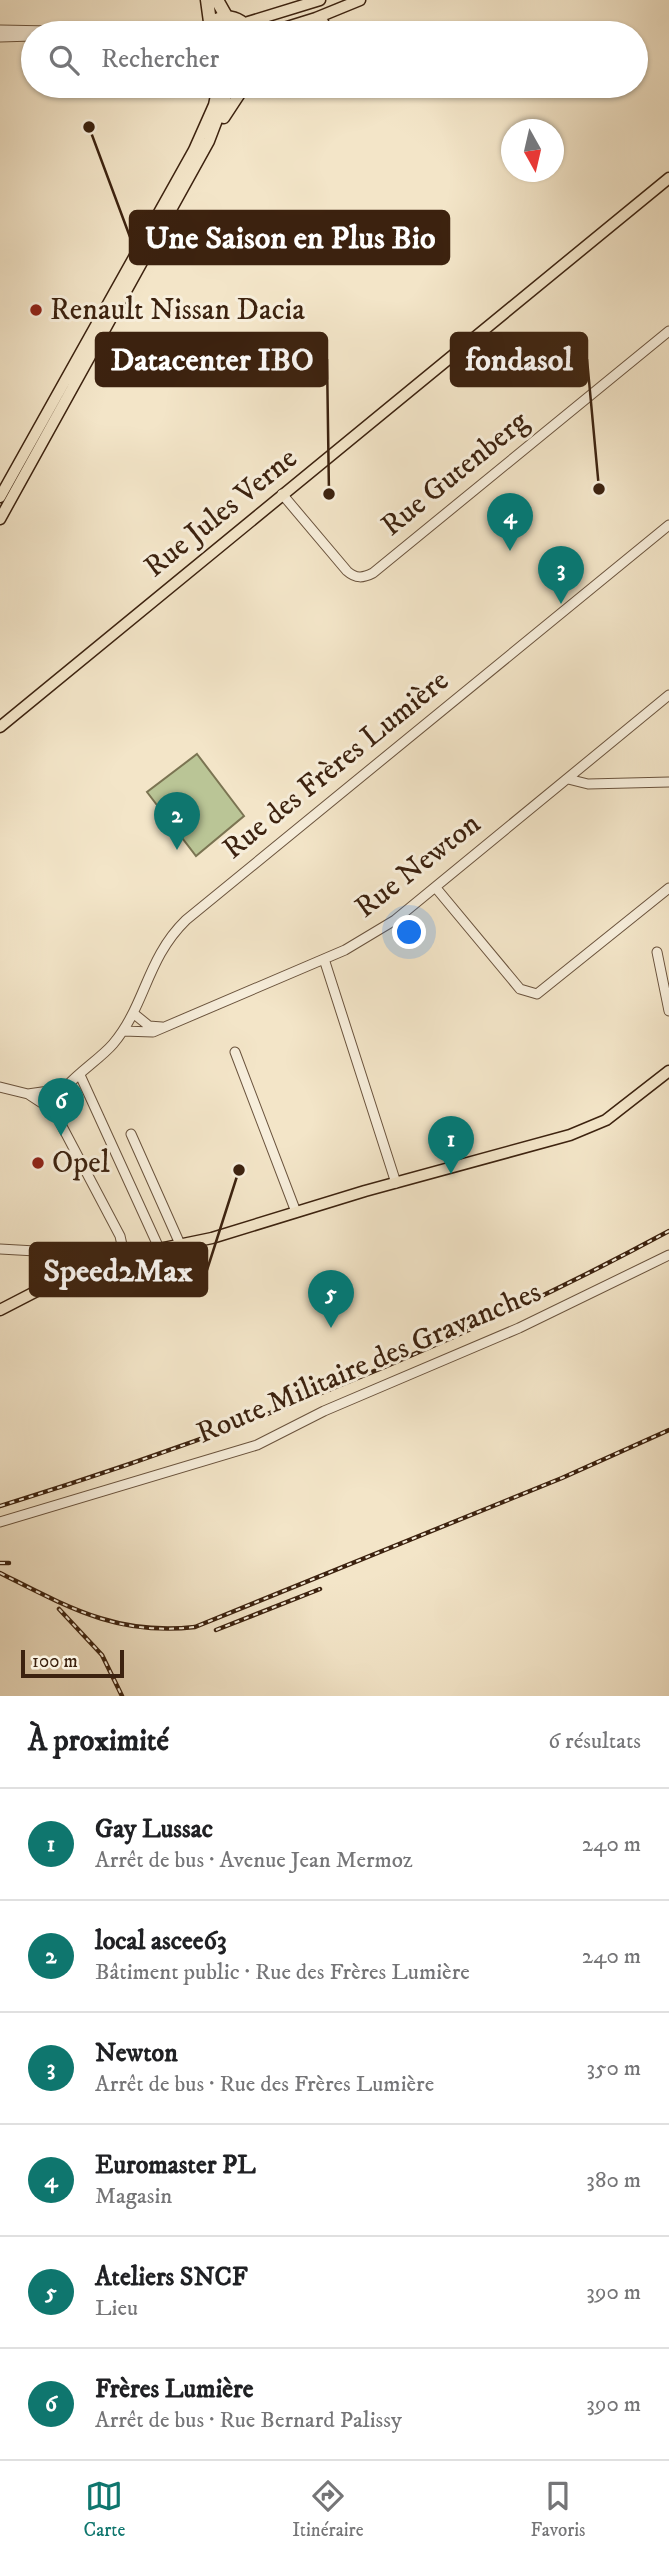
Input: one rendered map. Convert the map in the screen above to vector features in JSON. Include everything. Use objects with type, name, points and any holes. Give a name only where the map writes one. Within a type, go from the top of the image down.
[{"type":"highway","points":[[204,21],[207,0]]},
{"type":"highway","points":[[217,0],[226,16]]},
{"type":"main road","points":[[252,21],[320,0]]},
{"type":"main road","points":[[304,21],[360,0]]},
{"type":"main road","points":[[322,21],[342,8]]},
{"type":"main road","points":[[218,21],[226,16],[240,21]]},
{"type":"main road","points":[[0,497],[194,150],[215,98]]},
{"type":"main road","points":[[209,141],[225,98]]},
{"type":"main road","points":[[0,519],[209,141],[237,98]]},
{"type":"main road","name":"Rue Jules Verne","points":[[0,727],[669,178]]},
{"type":"main road","points":[[0,1310],[91,1263],[180,1244],[588,1129],[620,1110],[669,1071]]},
{"type":"street","points":[[0,30],[21,30]]},
{"type":"street","points":[[0,37],[21,36]]},
{"type":"street","name":"Rue Gutenberg","points":[[282,494],[347,571],[353,576],[363,578],[373,573],[669,331]]},
{"type":"street","name":"Rue des Frères Lumière","points":[[54,1111],[54,1102],[64,1088],[123,1031],[160,950],[186,920],[669,525]]},
{"type":"street","name":"Rue Newton","points":[[123,1031],[149,1034],[324,959],[370,936],[436,888],[669,695]]},
{"type":"street","points":[[568,779],[588,784],[669,782]]},
{"type":"street","points":[[436,888],[520,989],[537,994],[669,888]]},
{"type":"street","points":[[657,952],[669,1011]]},
{"type":"street","points":[[324,959],[396,1183]]},
{"type":"street","points":[[133,1013],[149,1026],[167,1026]]},
{"type":"street","points":[[235,1052],[296,1212]]},
{"type":"street","points":[[80,1075],[159,1248]]},
{"type":"street","points":[[0,1087],[28,1094],[49,1093],[64,1088]]},
{"type":"street","points":[[28,1094],[54,1111],[120,1236],[124,1254]]},
{"type":"street","points":[[131,1135],[180,1244]]},
{"type":"street","points":[[0,1249],[79,1254],[91,1263]]},
{"type":"street","name":"Route Militaire des Gravanches","points":[[0,1522],[257,1445],[324,1411],[519,1328],[669,1255]]},
{"type":"green space","points":[[197,754],[244,816],[196,856],[147,792]]},
{"type":"railway","points":[[0,1506],[172,1449],[341,1385],[507,1312],[669,1231]]},
{"type":"railway","points":[[0,1573],[71,1607],[117,1623],[167,1629],[195,1627],[562,1478],[669,1430]]},
{"type":"railway","points":[[0,1563],[9,1563]]},
{"type":"railway","points":[[216,1630],[320,1589]]},
{"type":"railway","points":[[59,1609],[102,1655],[122,1696]]},
{"type":"place","name":"Une Saison en Plus Bio","points":[[89,127]]},
{"type":"place","name":"Renault Nissan Dacia","points":[[36,310]]},
{"type":"place","name":"fondasol","points":[[599,489]]},
{"type":"place","name":"Datacenter IBO","points":[[329,494]]},
{"type":"place","name":"Euromaster PL","points":[[510,551]]},
{"type":"place","name":"Newton","points":[[561,604]]},
{"type":"place","name":"local ascee63","points":[[177,850]]},
{"type":"place","name":"Frères Lumière","points":[[61,1136]]},
{"type":"place","name":"Opel","points":[[38,1163]]},
{"type":"place","name":"Speed2Max","points":[[239,1170]]},
{"type":"place","name":"Gay Lussac","points":[[451,1174]]},
{"type":"place","name":"Ateliers SNCF","points":[[331,1328]]}]
